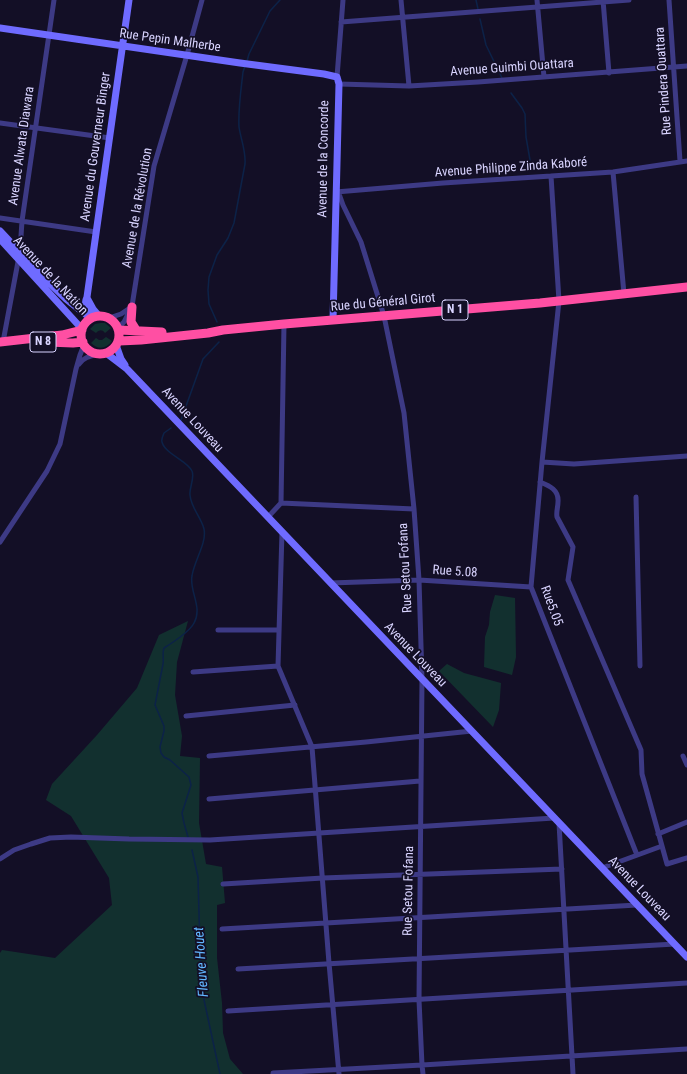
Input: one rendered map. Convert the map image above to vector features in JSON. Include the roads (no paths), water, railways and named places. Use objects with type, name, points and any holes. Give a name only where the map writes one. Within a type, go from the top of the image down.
[{"type":"highway","name":"Rue du Général Girot","points":[[224,330],[559,301],[687,287]]},
{"type":"highway","points":[[132,306],[131,322],[136,330]]},
{"type":"highway","points":[[92,316],[109,318],[114,322],[118,329],[120,335],[118,343],[112,350],[102,354],[92,352],[83,343],[80,330],[92,316]]},
{"type":"highway","name":"N 1","points":[[118,329],[157,333],[207,329],[224,330]]},
{"type":"highway","name":"N 8","points":[[2,342],[62,335],[80,330]]},
{"type":"highway","name":"N 1","points":[[118,343],[224,330]]},
{"type":"highway","name":"N 8","points":[[2,342],[16,344],[57,342],[83,343]]},
{"type":"main road","name":"Avenue du Gouverneur Binger","points":[[92,316],[86,307],[85,300],[87,297],[129,0]]},
{"type":"main road","name":"Rue Pepin Malherbe","points":[[0,28],[324,74],[338,80]]},
{"type":"main road","name":"Avenue de la Concorde","points":[[333,320],[337,192],[338,80]]},
{"type":"main road","name":"Avenue de la Nation","points":[[0,231],[80,330]]},
{"type":"main road","name":"Avenue de la Nation","points":[[0,240],[19,255],[66,299],[92,316]]},
{"type":"main road","points":[[87,297],[93,309],[92,316]]},
{"type":"main road","name":"Avenue Louveau","points":[[118,343],[121,359],[127,369],[687,957]]},
{"type":"main road","name":"Avenue Louveau","points":[[102,354],[127,369]]},
{"type":"street","name":"Avenue Alwata Diawara","points":[[2,342],[19,255],[22,221],[54,0]]},
{"type":"street","name":"Avenue de la Révolution","points":[[118,329],[124,322],[132,306],[154,166],[202,0]]},
{"type":"street","name":"Avenue de la Concorde","points":[[338,80],[342,0]]},
{"type":"street","points":[[401,0],[409,86]]},
{"type":"street","points":[[537,0],[544,77]]},
{"type":"street","points":[[341,22],[629,0]]},
{"type":"street","name":"Rue Pindera Ouattara","points":[[669,0],[680,161]]},
{"type":"street","points":[[603,1],[609,73]]},
{"type":"street","name":"Avenue Guimbi Ouattara","points":[[338,80],[409,86],[609,73],[687,66]]},
{"type":"street","points":[[0,122],[110,138]]},
{"type":"street","name":"Avenue Philippe Zinda Kaboré","points":[[337,192],[613,172],[687,161]]},
{"type":"street","points":[[613,172],[624,294]]},
{"type":"street","name":"Rue5.05","points":[[551,176],[559,301],[540,482],[531,587],[637,855]]},
{"type":"street","name":"Rue Setou Fofana","points":[[337,192],[361,242],[384,316],[404,413],[414,509],[419,580],[422,679],[419,1000],[423,1074]]},
{"type":"street","points":[[0,218],[96,232]]},
{"type":"street","points":[[109,318],[129,310],[132,306]]},
{"type":"street","points":[[268,517],[280,504],[284,324]]},
{"type":"street","points":[[0,542],[47,471],[60,444],[76,368],[83,343]]},
{"type":"street","points":[[76,368],[83,359],[102,354]]},
{"type":"street","points":[[542,462],[574,464],[687,456]]},
{"type":"street","points":[[540,482],[552,487],[556,491],[558,501],[556,514],[574,547],[568,580],[641,750],[642,774],[667,864],[687,858]]},
{"type":"street","points":[[636,497],[640,666]]},
{"type":"street","points":[[280,504],[414,509]]},
{"type":"street","points":[[282,532],[278,666],[312,747],[338,1072]]},
{"type":"street","name":"Rue 5.08","points":[[330,583],[419,580],[531,587]]},
{"type":"street","points":[[218,630],[279,630]]},
{"type":"street","points":[[193,672],[278,666]]},
{"type":"street","points":[[186,716],[295,704]]},
{"type":"street","points":[[209,756],[472,731]]},
{"type":"street","points":[[683,756],[687,765]]},
{"type":"street","points":[[209,799],[420,781]]},
{"type":"street","points":[[0,859],[14,850],[50,838],[71,837],[210,840],[557,820],[562,869],[573,1074]]},
{"type":"street","points":[[658,834],[687,822]]},
{"type":"street","points":[[602,868],[662,846]]},
{"type":"street","points":[[223,884],[323,878],[562,869]]},
{"type":"street","points":[[222,929],[637,905]]},
{"type":"street","points":[[238,968],[675,944]]},
{"type":"street","points":[[228,1011],[687,983]]},
{"type":"street","points":[[273,1072],[338,1072],[687,1049]]},
{"type":"waterway","name":"Fleuve Houet","points":[[247,61],[270,11],[280,0]]},
{"type":"waterway","points":[[476,0],[478,9]]},
{"type":"waterway","points":[[480,19],[486,45],[502,78]]},
{"type":"waterway","name":"Fleuve Houet","points":[[217,322],[209,304],[209,277],[217,255],[228,238],[234,223],[245,164],[245,155],[239,127],[239,106],[245,66]]},
{"type":"waterway","points":[[511,93],[525,114],[526,137],[530,160]]},
{"type":"waterway","name":"Fleuve Houet","points":[[181,420],[203,359],[219,342]]},
{"type":"waterway","name":"Fleuve Houet","points":[[171,428],[164,433],[162,442],[167,450],[190,467],[192,471],[193,477],[190,492],[191,500],[204,529],[204,540],[192,576],[192,587],[197,605],[196,617],[189,630],[164,648],[163,664],[155,705],[164,726],[160,747],[161,753],[189,777],[191,785],[182,813],[188,837]]},
{"type":"waterway","name":"Fleuve Houet","points":[[192,850],[198,877],[201,986],[220,1074]]}]
